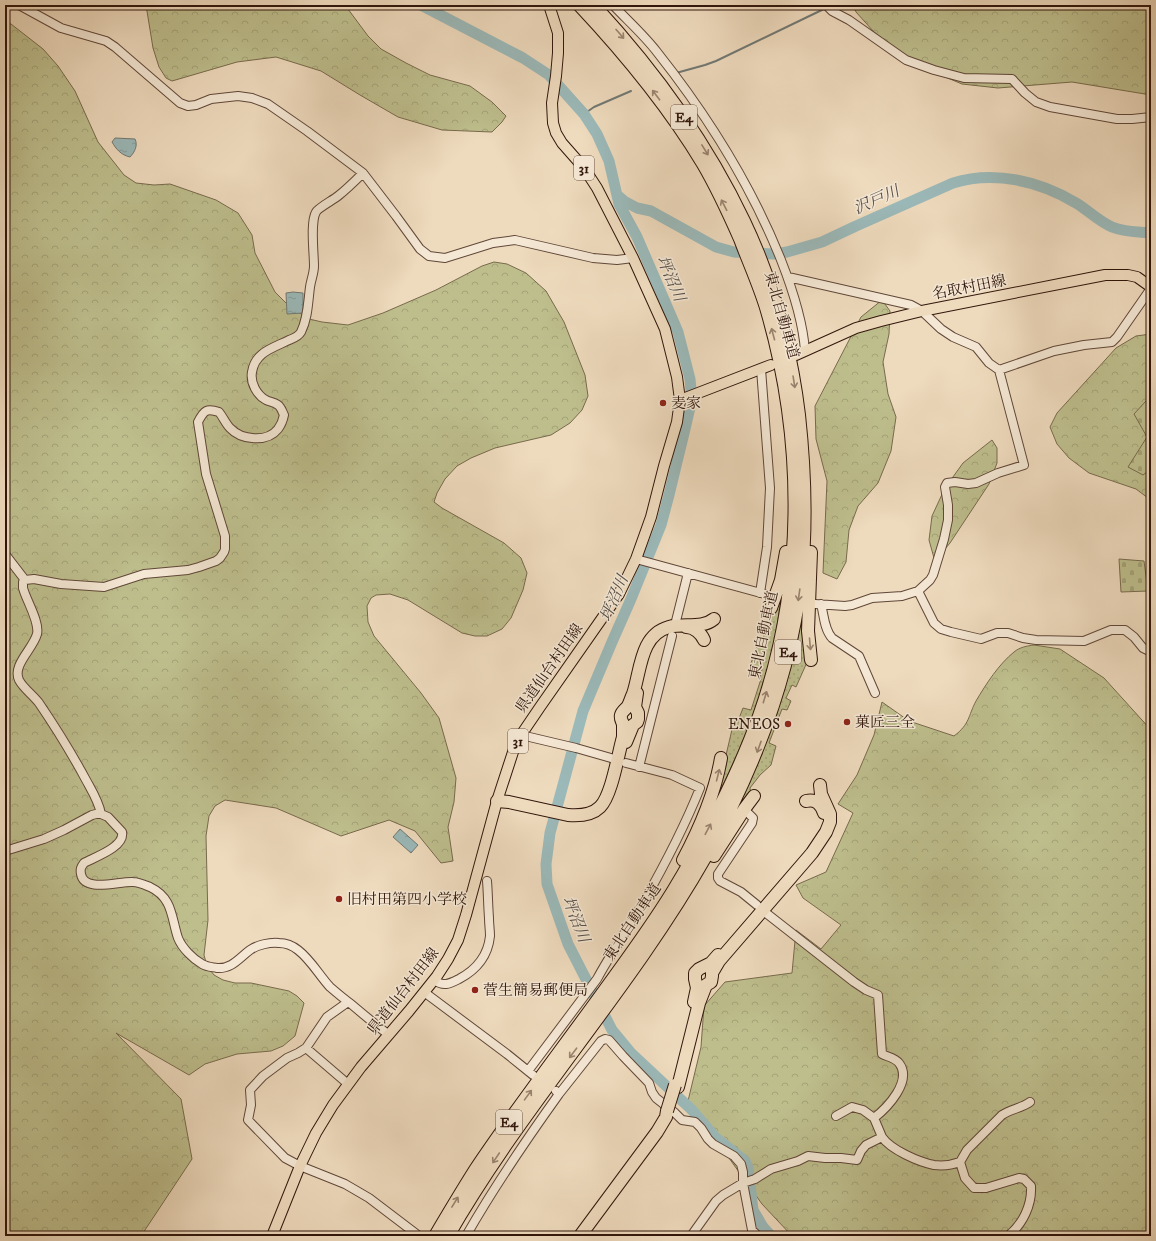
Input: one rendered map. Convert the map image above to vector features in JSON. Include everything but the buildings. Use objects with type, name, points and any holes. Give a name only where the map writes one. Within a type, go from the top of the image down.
[{"type":"highway","name":"東北自動車道","points":[[448,1236],[484,1177],[610,988],[677,903],[705,857],[744,781],[757,752],[769,719],[780,684],[796,616],[801,582],[805,518],[805,486],[795,425],[776,344],[767,310],[749,262],[734,224],[711,178],[680,128],[633,65],[579,5]]},
{"type":"highway","name":"東北自動車道","points":[[594,5],[643,61],[687,120],[730,193],[754,243],[774,296],[786,340],[795,385],[795,425]]},
{"type":"highway","points":[[771,608],[781,580],[785,558],[788,530],[789,486],[787,449],[795,425]]},
{"type":"highway","points":[[795,425],[807,452],[810,492],[811,558],[808,631],[811,660]]},
{"type":"highway","points":[[568,818],[586,815],[594,811],[603,802],[610,789],[623,737],[620,717],[628,706],[633,693],[643,654],[648,644],[661,630],[682,624],[700,624],[714,620]]},
{"type":"highway","points":[[497,801],[509,802],[545,813],[581,820],[594,816],[601,811],[608,803],[614,791],[629,732],[638,719],[638,713],[635,707],[637,692],[644,662],[652,646],[657,638],[668,631],[681,627],[690,627],[702,634],[704,640]]},
{"type":"highway","points":[[610,988],[686,854],[704,816],[714,790],[721,758]]},
{"type":"highway","points":[[586,1236],[661,1134],[669,1112],[699,1003],[706,985],[712,979],[712,973],[719,961],[812,853],[826,832],[830,822],[830,814],[821,794],[820,785]]},
{"type":"highway","points":[[610,988],[640,968],[698,883],[754,796]]},
{"type":"highway","points":[[676,1086],[695,1001],[697,988],[695,973],[699,969],[711,963],[816,842],[824,826],[825,816],[821,806],[816,802],[812,800],[806,801]]},
{"type":"highway","name":"東北自動車道","points":[[435,1236],[473,1173],[502,1131],[592,1017],[610,1002],[610,988]]},
{"type":"highway","points":[[580,1236],[657,1132],[669,1112]]},
{"type":"main road","name":"県道仙台村田線","points":[[272,1236],[300,1166],[316,1133],[330,1110],[348,1084],[434,980],[448,959],[458,940],[497,801],[513,752],[521,735],[619,594],[639,560],[677,422],[681,399],[677,376],[665,329],[633,258],[597,188],[588,173],[564,146],[556,133],[553,123],[552,103],[558,53],[558,33],[549,5]]},
{"type":"main road","name":"名取村田線","points":[[801,353],[856,328],[922,311],[1105,275],[1128,274],[1151,287]]},
{"type":"main road","points":[[681,399],[771,365]]},
{"type":"street","points":[[18,5],[61,28],[106,41],[180,103],[188,106],[211,99],[238,96],[261,100],[307,131],[362,173],[420,249],[429,256],[445,258],[492,243],[514,240],[593,258],[617,260],[633,258]]},
{"type":"street","points":[[613,5],[656,51],[706,118],[746,185],[774,242],[788,277],[804,339],[801,353]]},
{"type":"street","points":[[828,7],[906,60],[934,70],[964,78],[1012,79],[1036,102],[1050,107],[1117,119],[1151,117]]},
{"type":"street","points":[[25,580],[34,579],[61,584],[104,587],[144,574],[199,568],[216,561],[224,552],[226,544],[224,531],[206,474],[198,422],[202,414],[207,410],[212,410],[219,412],[229,428],[238,435],[248,438],[262,438],[277,430],[284,415],[276,403],[266,400],[257,393],[252,384],[254,365],[258,358],[267,350],[300,334],[308,306],[314,268],[313,227],[315,213],[318,209],[350,186],[362,173]]},
{"type":"street","points":[[788,277],[911,305],[922,311],[953,337],[976,347],[989,363],[999,370],[1024,465],[998,473],[976,483],[947,483],[945,487],[948,505],[948,520],[944,539],[930,580],[918,591],[902,596],[872,598],[845,606],[818,604],[829,634],[832,638],[859,656],[875,693]]},
{"type":"street","points":[[999,370],[1054,351],[1077,346],[1112,342],[1151,287]]},
{"type":"street","points":[[639,560],[764,594],[770,488],[761,369]]},
{"type":"street","points":[[5,554],[25,580]]},
{"type":"street","points":[[676,621],[688,573]]},
{"type":"street","points":[[25,580],[23,582],[23,588],[38,632],[33,644],[19,664],[17,674],[19,681],[37,701],[75,760],[95,797],[101,814]]},
{"type":"street","points":[[918,591],[934,623],[941,629],[951,632],[981,639],[997,633],[1008,633],[1022,638],[1036,640],[1084,641],[1112,630],[1125,630],[1134,636],[1143,648],[1151,652]]},
{"type":"street","points":[[639,766],[672,636]]},
{"type":"street","points":[[521,735],[611,758]]},
{"type":"street","points":[[626,763],[672,775],[708,792]]},
{"type":"street","points":[[424,992],[531,1073],[597,979],[642,904],[691,810],[700,788]]},
{"type":"street","points":[[748,813],[753,818],[752,823],[718,874],[718,878],[720,881],[741,892],[757,905]]},
{"type":"street","points":[[5,852],[44,839],[92,815],[101,814],[108,817],[120,829],[123,835],[119,844],[81,866],[80,872],[85,882],[96,885],[133,882],[149,886],[156,890],[166,901],[172,911],[178,939],[185,950],[203,965],[220,968],[228,967],[252,949],[265,944],[279,942],[290,945],[308,959],[330,987],[389,1035]]},
{"type":"street","points":[[434,980],[439,984],[446,985],[471,972],[483,959],[488,948],[490,936],[488,881]]},
{"type":"street","points":[[766,913],[854,982],[866,990],[878,995],[882,1054],[893,1058],[898,1062],[903,1070],[903,1079],[901,1087],[886,1108],[874,1118]]},
{"type":"street","points":[[348,1002],[327,1017],[306,1048],[287,1058],[263,1076],[250,1090],[251,1105],[248,1120],[282,1155],[300,1166],[345,1184],[369,1198],[419,1236]]},
{"type":"street","points":[[466,1236],[492,1191],[558,1092],[601,1041],[605,1039],[609,1040],[649,1083],[656,1098],[682,1120],[695,1122],[701,1128],[708,1140],[734,1156],[741,1164],[747,1182],[752,1230],[758,1236]]},
{"type":"street","points":[[306,1048],[348,1084]]},
{"type":"street","points":[[1008,1236],[1019,1225],[1029,1205],[1031,1186],[1024,1179],[1019,1178],[986,1188],[974,1188],[965,1178],[960,1162],[967,1150],[1002,1115],[1030,1102]]},
{"type":"street","points":[[836,1116],[852,1107],[863,1110],[874,1118],[885,1142],[894,1148],[923,1162],[934,1165],[960,1162]]},
{"type":"street","points":[[691,1236],[716,1201],[723,1195],[771,1169],[798,1162],[808,1156],[857,1160],[861,1151],[866,1145],[882,1137]]},
{"type":"green space","points":[[146,5],[345,5],[368,36],[381,49],[430,75],[470,86],[492,102],[506,116],[492,132],[442,130],[398,117],[321,71],[276,57],[237,62],[172,81],[166,78],[159,67],[153,48]]},
{"type":"green space","points":[[853,5],[1151,5],[1151,95],[1072,82],[998,88],[962,84],[931,71],[897,50],[874,32],[856,12]]},
{"type":"green space","points":[[5,22],[11,24],[43,49],[58,66],[75,91],[98,142],[124,175],[136,183],[154,185],[170,184],[216,200],[238,213],[252,235],[255,253],[275,292],[289,306],[309,319],[348,325],[383,313],[436,290],[482,266],[494,262],[507,264],[526,273],[546,291],[564,322],[585,375],[588,396],[582,410],[570,423],[551,435],[495,448],[471,458],[457,466],[445,479],[437,493],[434,502],[504,543],[521,558],[527,573],[523,590],[511,618],[502,629],[487,636],[475,636],[462,633],[408,600],[390,594],[376,595],[371,598],[367,606],[368,622],[374,636],[421,693],[439,718],[456,778],[454,802],[448,827],[453,861],[441,863],[415,831],[389,820],[341,836],[276,808],[225,800],[215,806],[209,816],[206,836],[208,920],[204,955],[207,966],[214,975],[223,980],[235,983],[251,983],[289,991],[304,1003],[295,1036],[283,1046],[271,1051],[237,1054],[205,1064],[189,1075],[116,1033],[181,1099],[192,1159],[141,1236],[5,1236]]},
{"type":"green space","points":[[882,300],[890,311],[889,334],[883,362],[888,394],[896,417],[891,451],[878,483],[858,506],[849,530],[846,562],[837,579],[823,573],[827,481],[816,439],[815,406],[861,317]]},
{"type":"green space","points":[[1151,334],[1151,562],[1147,551],[1149,516],[1148,498],[1136,489],[1089,473],[1069,458],[1057,444],[1050,427],[1057,413],[1116,348],[1136,336]]},
{"type":"green space","points":[[1146,401],[1151,403],[1151,469],[1143,475],[1128,467],[1147,437],[1134,414]]},
{"type":"green space","points":[[992,440],[997,448],[997,463],[989,484],[950,543],[940,555],[934,558],[929,540],[932,516],[945,488],[963,463]]},
{"type":"green space","points":[[1119,559],[1144,561],[1148,591],[1121,592]]},
{"type":"green space","points":[[782,591],[774,644],[767,673],[754,713],[738,753],[710,811],[723,768],[734,721],[738,721],[743,708],[751,710],[761,679],[762,669],[750,666],[757,646],[766,633],[767,625]]},
{"type":"green space","points":[[805,596],[808,660],[796,687],[792,685],[786,698],[791,701],[787,710],[782,709],[769,743],[776,746],[771,765],[760,775],[750,788],[751,794],[728,825]]},
{"type":"green space","points":[[1034,645],[1060,649],[1104,678],[1151,730],[1151,1236],[792,1236],[762,1204],[688,1101],[701,1047],[704,1006],[725,982],[792,973],[796,930],[821,949],[841,925],[803,898],[796,885],[826,872],[853,813],[838,804],[857,775],[874,735],[882,702],[909,721],[954,736],[966,724],[973,706],[1003,662],[1019,649]]},
{"type":"water","points":[[115,138],[135,139],[136,148],[130,157],[121,153],[115,147],[112,142]]},
{"type":"water","points":[[286,293],[303,293],[303,313],[287,314]]},
{"type":"water","points":[[400,829],[418,845],[411,853],[393,837]]},
{"type":"waterway","name":"坪沼川","points":[[421,5],[523,58],[549,75],[584,114],[597,134],[609,161],[619,204],[637,237],[678,332],[690,379],[691,390],[691,403],[685,429],[661,525],[583,711],[550,833],[546,864],[547,884],[568,944],[612,1030],[631,1053],[692,1110],[715,1137],[745,1161],[748,1168],[753,1210],[763,1227],[771,1236]]},
{"type":"waterway","points":[[676,73],[716,61],[826,8]]},
{"type":"waterway","points":[[584,114],[594,107],[631,91]]},
{"type":"waterway","name":"沢戸川","points":[[617,195],[624,201],[637,208],[651,211],[716,247],[734,252],[774,254],[787,252],[822,242],[953,183],[969,179],[984,178],[1000,178],[1032,184],[1062,195],[1112,227],[1126,231],[1151,233]]},
{"type":"place","name":"麦家","points":[[663,403]]},
{"type":"place","name":"菓匠三全","points":[[847,722]]},
{"type":"place","name":"ENEOS","points":[[788,724]]},
{"type":"place","name":"旧村田第四小学校","points":[[339,899]]},
{"type":"place","name":"菅生簡易郵便局","points":[[475,990]]}]
